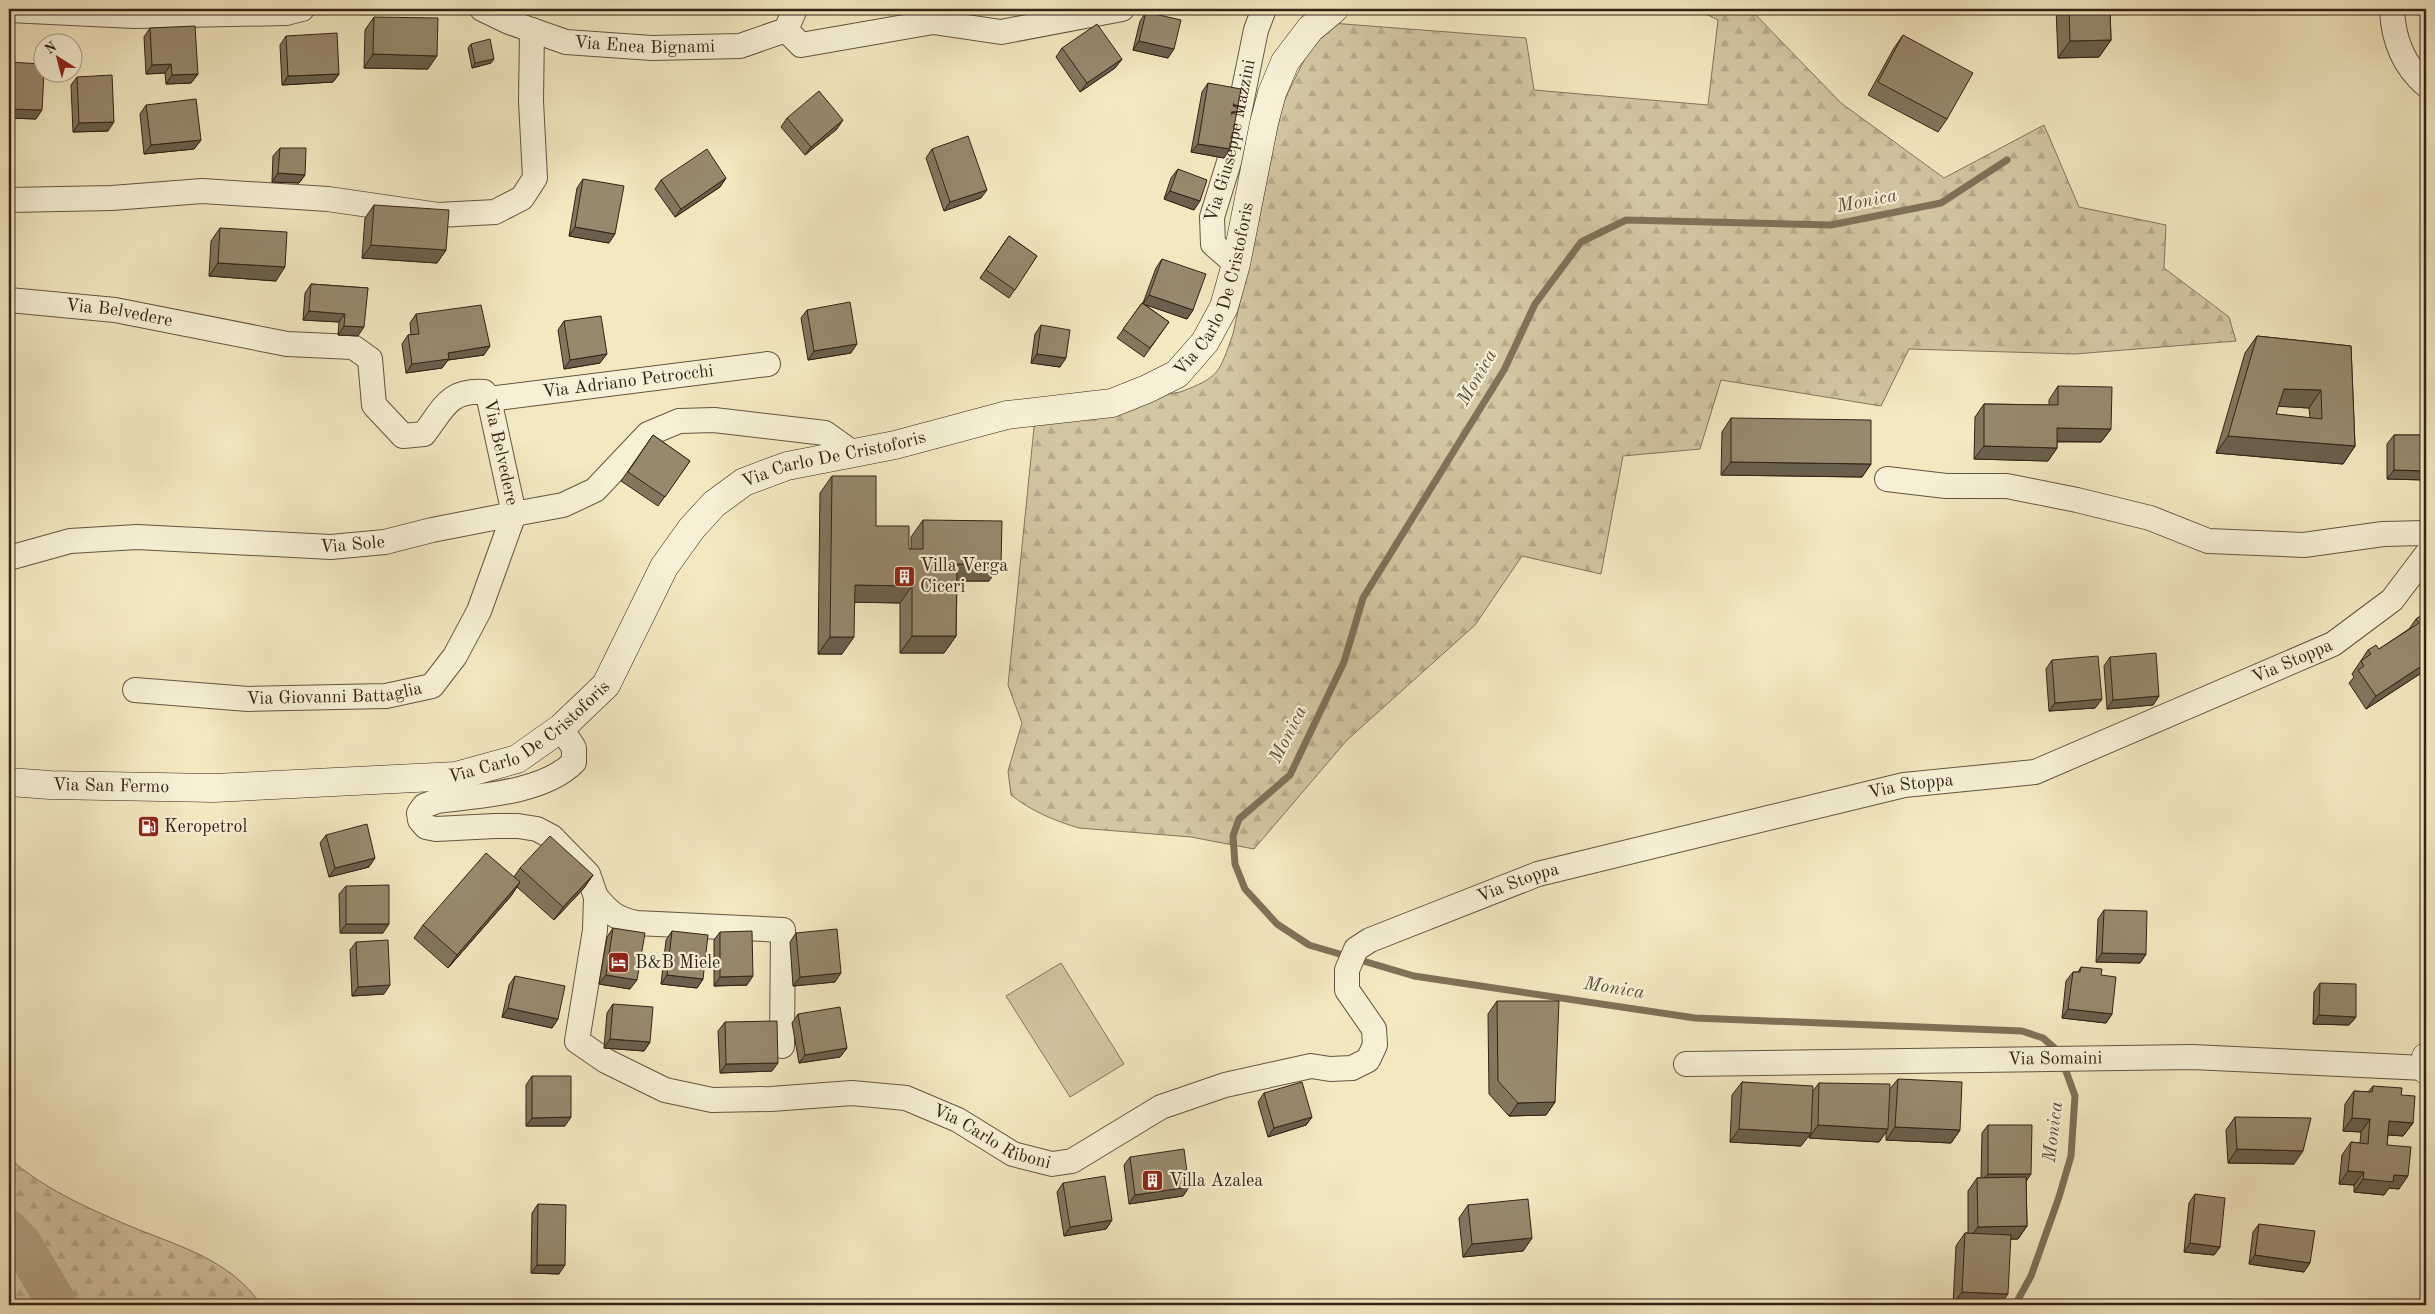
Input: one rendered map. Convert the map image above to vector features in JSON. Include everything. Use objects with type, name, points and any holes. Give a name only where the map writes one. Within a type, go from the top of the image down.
[{"type":"main road","name":"Via Carlo De Cristoforis","points":[[214,788],[456,776],[516,759],[561,728],[606,685],[664,567],[692,528],[714,504],[744,482],[787,466],[895,445],[1006,415],[1112,403],[1177,374],[1205,342],[1224,307],[1236,264],[1272,93],[1285,62],[1310,30],[1334,9]]},
{"type":"main road","name":"Via San Fermo","points":[[9,782],[50,785],[214,788]]},
{"type":"street","points":[[9,10],[134,16],[286,13],[302,9]]},
{"type":"street","name":"Via Enea Bignami","points":[[482,9],[566,42],[652,48],[740,46],[791,19]]},
{"type":"street","points":[[791,19],[801,45],[934,22],[1001,32],[1122,9]]},
{"type":"street","name":"Via Giuseppe Mazzini","points":[[1236,264],[1212,244],[1212,217],[1229,162],[1256,30],[1264,9]]},
{"type":"street","points":[[2392,9],[2393,28],[2400,52],[2416,76],[2426,85]]},
{"type":"street","points":[[9,200],[112,198],[202,191],[328,199],[438,215],[495,212],[522,198],[535,178],[531,101],[532,30]]},
{"type":"street","name":"Via Belvedere","points":[[9,300],[115,310],[287,344],[353,347],[370,359],[374,405],[403,436],[424,434],[443,405],[466,391],[484,392],[489,399],[514,514],[563,506],[594,490],[648,434],[679,421],[714,420],[826,433],[853,453]]},
{"type":"street","name":"Via Adriano Petrocchi","points":[[489,399],[768,364]]},
{"type":"street","points":[[1887,479],[1946,486],[2007,486],[2077,500],[2150,518],[2208,540],[2304,545],[2383,534],[2426,533]]},
{"type":"street","name":"Via Sole","points":[[9,558],[70,541],[137,537],[331,547],[385,542],[432,530],[514,514]]},
{"type":"street","name":"Via Giovanni Battaglia","points":[[135,690],[258,699],[386,696],[432,686],[455,656],[479,611],[514,514]]},
{"type":"street","name":"Via Stoppa","points":[[1352,960],[1370,940],[1538,874],[1904,785],[2035,772],[2333,644],[2392,600],[2426,555]]},
{"type":"street","points":[[561,728],[574,748],[574,762],[565,771],[549,780],[522,787],[437,801],[424,806],[418,813],[420,820],[426,826],[436,830],[518,826],[537,829],[552,837],[570,853],[588,874],[596,897],[609,912],[619,919],[636,923],[783,930],[782,1046]]},
{"type":"street","name":"Via Carlo Riboni","points":[[596,897],[595,930],[577,1041],[606,1061],[665,1090],[712,1100],[771,1099],[852,1093],[906,1098],[958,1120],[1013,1154],[1052,1164],[1072,1161],[1161,1107],[1225,1085],[1311,1066],[1330,1069],[1352,1068],[1368,1060],[1375,1045],[1374,1029],[1347,990],[1352,960]]},
{"type":"street","name":"Via Somaini","points":[[1686,1064],[2192,1057],[2426,1065]]},
{"type":"green space","points":[[1696,9],[1750,9],[1841,103],[1944,178],[2044,125],[2079,207],[2166,225],[2164,268],[2229,317],[2236,341],[2075,354],[1909,349],[1881,406],[1721,380],[1700,449],[1623,456],[1601,574],[1522,556],[1475,625],[1347,740],[1254,849],[1191,837],[1079,828],[1044,815],[1011,795],[1008,771],[1022,723],[1008,685],[1035,418],[1180,392],[1211,377],[1221,366],[1233,334],[1282,105],[1306,56],[1331,23],[1526,38],[1534,90],[1708,105],[1718,20]]},
{"type":"green space","points":[[1061,963],[1124,1064],[1070,1097],[1006,996]]},
{"type":"green space","points":[[9,1158],[49,1187],[79,1203],[181,1246],[217,1264],[234,1275],[261,1305],[9,1305]]},
{"type":"building","points":[[2069,9],[2110,9],[2111,40],[2070,41]]},
{"type":"building","points":[[1146,12],[1181,20],[1174,49],[1139,41]]},
{"type":"building","points":[[374,17],[438,18],[437,56],[373,54]]},
{"type":"building","points":[[1097,24],[1122,59],[1087,83],[1062,48]]},
{"type":"building","points":[[195,26],[198,74],[172,75],[171,64],[152,65],[150,28]]},
{"type":"building","points":[[337,33],[339,74],[288,76],[286,36]]},
{"type":"building","points":[[1903,35],[1973,73],[1947,119],[1878,82]]},
{"type":"building","points":[[490,39],[494,59],[475,63],[471,44]]},
{"type":"building","points":[[10,62],[32,63],[32,82],[43,82],[42,110],[9,109]]},
{"type":"building","points":[[112,75],[114,122],[79,123],[77,82],[82,82],[82,77]]},
{"type":"building","points":[[1208,83],[1241,89],[1230,149],[1198,144]]},
{"type":"building","points":[[819,91],[843,120],[811,147],[787,118]]},
{"type":"building","points":[[196,99],[201,140],[151,145],[146,105]]},
{"type":"building","points":[[968,136],[987,190],[950,202],[932,149]]},
{"type":"building","points":[[280,148],[306,148],[305,175],[278,173]]},
{"type":"building","points":[[707,149],[726,178],[681,209],[661,180]]},
{"type":"building","points":[[1178,169],[1207,180],[1200,201],[1170,191]]},
{"type":"building","points":[[583,179],[624,186],[615,234],[575,227]]},
{"type":"building","points":[[374,205],[449,210],[446,250],[371,245]]},
{"type":"building","points":[[220,228],[287,232],[285,267],[218,263]]},
{"type":"building","points":[[1009,236],[1037,256],[1015,290],[986,270]]},
{"type":"building","points":[[1162,259],[1206,274],[1193,310],[1149,295]]},
{"type":"building","points":[[311,284],[368,288],[364,327],[344,326],[345,314],[309,311]]},
{"type":"building","points":[[850,302],[857,344],[814,351],[807,310]]},
{"type":"building","points":[[1142,303],[1169,322],[1150,348],[1123,329]]},
{"type":"building","points":[[481,305],[490,346],[448,353],[449,359],[412,364],[408,335],[419,334],[416,314]]},
{"type":"building","points":[[601,316],[607,354],[570,360],[564,321]]},
{"type":"building","points":[[1041,325],[1070,330],[1066,358],[1037,354]]},
{"type":"building","points":[[2257,336],[2351,346],[2355,446],[2228,436]],"holes":[[[2284,389],[2321,390],[2322,419],[2276,414]]]},
{"type":"building","points":[[2058,386],[2112,387],[2111,429],[2057,428],[2057,448],[1984,446],[1984,404],[2058,405]]},
{"type":"building","points":[[1731,418],[1871,420],[1871,464],[1731,462]]},
{"type":"building","points":[[653,435],[690,461],[665,497],[628,472]]},
{"type":"building","points":[[2394,435],[2426,435],[2426,471],[2394,470]]},
{"type":"building","name":"Villa Verga Ciceri","points":[[832,476],[876,476],[876,526],[909,526],[909,549],[923,549],[923,520],[1002,521],[1001,564],[957,564],[956,636],[912,636],[912,586],[855,585],[854,637],[830,637]]},
{"type":"building","points":[[2425,613],[2426,663],[2376,696],[2358,670],[2364,666],[2361,661],[2371,654],[2368,650],[2376,645],[2379,649],[2419,623],[2416,619]]},
{"type":"building","points":[[2156,653],[2159,696],[2113,700],[2110,657]]},
{"type":"building","points":[[2098,656],[2102,699],[2055,703],[2052,660]]},
{"type":"building","points":[[367,824],[375,858],[335,868],[326,835]]},
{"type":"building","points":[[550,836],[593,875],[563,907],[520,868]]},
{"type":"building","points":[[486,853],[520,882],[457,955],[423,925]]},
{"type":"building","points":[[389,885],[389,924],[346,924],[346,886]]},
{"type":"building","points":[[2104,910],[2147,911],[2146,954],[2102,953]]},
{"type":"building","name":"B&B Miele","points":[[613,928],[645,933],[637,980],[606,975]]},
{"type":"building","points":[[837,929],[841,973],[800,977],[796,933]]},
{"type":"building","points":[[672,931],[708,935],[703,979],[667,975]]},
{"type":"building","points":[[752,931],[753,976],[720,977],[720,932]]},
{"type":"building","points":[[388,940],[390,985],[358,987],[356,942]]},
{"type":"building","points":[[2081,967],[2102,969],[2101,975],[2116,977],[2112,1014],[2068,1009],[2073,972],[2080,972]]},
{"type":"building","points":[[515,976],[565,986],[558,1019],[508,1008]]},
{"type":"building","points":[[2320,983],[2356,984],[2356,1017],[2319,1015]]},
{"type":"building","points":[[1497,1001],[1559,1001],[1555,1102],[1518,1103],[1498,1081]]},
{"type":"building","points":[[613,1004],[653,1007],[650,1042],[610,1039]]},
{"type":"building","points":[[840,1007],[847,1048],[805,1055],[798,1014]]},
{"type":"building","points":[[777,1021],[778,1063],[726,1064],[725,1022]]},
{"type":"building","points":[[532,1076],[571,1076],[571,1117],[532,1118]]},
{"type":"building","points":[[1898,1079],[1962,1082],[1960,1130],[1895,1127]]},
{"type":"building","points":[[1302,1082],[1312,1117],[1274,1128],[1264,1093]]},
{"type":"building","points":[[1742,1082],[1813,1086],[1811,1133],[1739,1129]]},
{"type":"building","points":[[1819,1083],[1890,1084],[1888,1129],[1818,1125]]},
{"type":"building","points":[[2373,1086],[2402,1088],[2401,1095],[2415,1096],[2413,1123],[2389,1121],[2387,1145],[2411,1147],[2408,1176],[2394,1175],[2393,1182],[2363,1179],[2364,1172],[2348,1171],[2351,1142],[2368,1144],[2370,1119],[2352,1118],[2354,1091],[2372,1092]]},
{"type":"building","points":[[2235,1117],[2311,1118],[2303,1151],[2237,1149]]},
{"type":"building","points":[[1988,1125],[2032,1125],[2031,1174],[1988,1174]]},
{"type":"building","name":"Villa Azalea","points":[[1184,1149],[1189,1187],[1135,1195],[1130,1157]]},
{"type":"building","points":[[1105,1176],[1112,1220],[1070,1227],[1063,1183]]},
{"type":"building","points":[[2026,1177],[2027,1226],[1978,1227],[1977,1178]]},
{"type":"building","points":[[2195,1194],[2225,1198],[2220,1247],[2190,1243]]},
{"type":"building","points":[[1528,1199],[1532,1238],[1472,1244],[1468,1205]]},
{"type":"building","points":[[538,1204],[566,1205],[565,1265],[537,1265]]},
{"type":"building","points":[[2259,1224],[2315,1231],[2310,1263],[2255,1255]]},
{"type":"building","points":[[1965,1233],[2011,1235],[2008,1294],[1962,1292]]},
{"type":"waterway","name":"Monica","points":[[2007,160],[1941,203],[1831,225],[1626,220],[1581,242],[1535,304],[1504,370],[1363,598],[1344,662],[1290,775],[1239,819],[1233,836],[1235,864],[1245,889],[1277,924],[1309,945],[1414,976],[1695,1018],[2022,1031],[2043,1038],[2059,1052]]},
{"type":"waterway","name":"Monica","points":[[2015,1305],[2031,1276],[2059,1197],[2071,1156],[2075,1096],[2063,1063]]},
{"type":"waterway","points":[[9,1230],[22,1244],[58,1305]]},
{"type":"place","name":"Villa Verga Ciceri","points":[[904,576]]},
{"type":"place","name":"Keropetrol","points":[[148,827]]},
{"type":"place","name":"B&B Miele","points":[[619,963]]},
{"type":"place","name":"Villa Azalea","points":[[1153,1181]]}]
